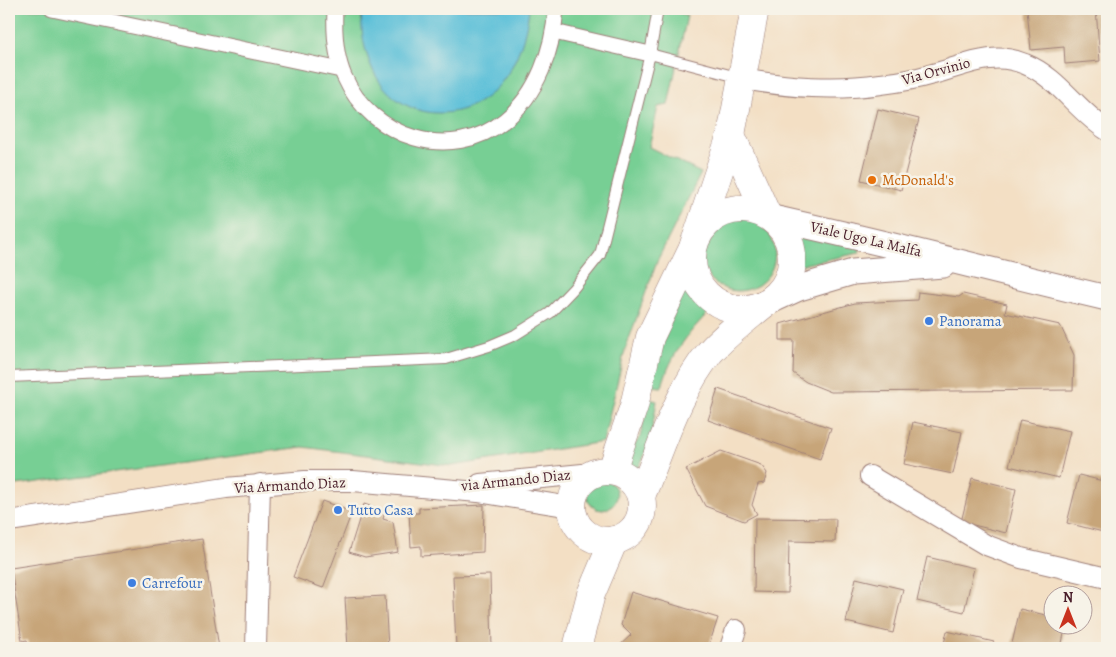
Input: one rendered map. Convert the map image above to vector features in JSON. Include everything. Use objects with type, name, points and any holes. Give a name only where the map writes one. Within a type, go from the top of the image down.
[{"type":"main road","points":[[755,9],[731,135],[692,258],[694,273],[700,286],[710,297],[722,304],[736,308],[750,308],[764,304]]},
{"type":"main road","points":[[731,135],[769,216]]},
{"type":"main road","points":[[602,471],[631,480],[641,496],[642,508],[637,524],[625,536],[601,538],[578,526],[571,507],[577,487],[602,471],[634,406],[650,337],[704,226],[714,217],[740,208],[754,210],[769,216],[782,228],[790,241],[793,255],[792,270],[781,290],[722,340],[700,366],[680,404],[641,496]]},
{"type":"main road","points":[[577,648],[592,594],[601,538]]},
{"type":"street","points":[[52,9],[341,70]]},
{"type":"street","points":[[335,9],[335,33],[341,70],[360,102],[385,126],[406,136],[428,142],[463,140],[497,126],[514,112],[540,73],[554,32],[556,9]]},
{"type":"street","points":[[554,32],[650,54]]},
{"type":"street","name":"Via Orvinio","points":[[742,78],[803,88],[856,87],[917,78],[981,59],[1006,59],[1025,64],[1043,74],[1091,119],[1107,130]]},
{"type":"street","name":"Viale Ugo La Malfa","points":[[769,216],[878,240],[960,263],[1107,298]]},
{"type":"street","name":"Viale Ugo La Malfa","points":[[764,304],[798,288],[853,272],[960,263]]},
{"type":"street","name":"via Armando Diaz","points":[[439,488],[602,471]]},
{"type":"street","points":[[870,476],[986,545],[1020,558],[1107,578]]},
{"type":"street","name":"Via Armando Diaz","points":[[9,521],[260,484],[342,480],[518,497],[571,507]]},
{"type":"street","points":[[256,648],[260,484]]},
{"type":"lane","points":[[9,377],[446,359],[489,346],[515,335],[550,313],[573,289],[600,255],[650,54],[658,9]]},
{"type":"lane","points":[[650,54],[742,78]]},
{"type":"green space","points":[[9,9],[676,9],[675,11],[687,16],[668,105],[658,107],[649,147],[701,173],[658,259],[625,350],[603,442],[452,466],[303,447],[9,486]]},
{"type":"green space","points":[[738,217],[759,223],[769,233],[775,254],[769,275],[759,285],[738,291],[717,285],[707,275],[701,254],[707,233],[717,223]]},
{"type":"green space","points":[[790,229],[861,245],[859,253],[796,266],[795,242]]},
{"type":"green space","points":[[688,278],[702,294],[716,305],[683,342],[670,364],[662,387],[650,386],[668,328]]},
{"type":"green space","points":[[649,399],[657,401],[652,431],[643,459],[632,476],[620,467],[640,437]]},
{"type":"green space","points":[[602,480],[613,484],[617,495],[613,506],[602,510],[591,506],[587,495],[591,484]]},
{"type":"water","points":[[362,9],[529,9],[526,29],[520,48],[512,66],[501,83],[486,97],[469,107],[450,112],[432,113],[414,108],[397,99],[383,86],[372,68],[365,47],[362,32]]},
{"type":"building","points":[[1027,9],[1096,9],[1100,61],[1065,64],[1064,47],[1031,50]]},
{"type":"building","points":[[878,109],[919,119],[901,190],[861,180]]},
{"type":"building","points":[[918,292],[959,297],[963,294],[1007,304],[1005,313],[1060,325],[1074,355],[1073,390],[831,392],[806,382],[793,373],[794,340],[780,340],[780,324],[855,303],[917,300]]},
{"type":"building","points":[[718,389],[831,428],[820,459],[708,420]]},
{"type":"building","points":[[1020,420],[1070,431],[1059,478],[1009,466]]},
{"type":"building","points":[[913,422],[962,432],[953,474],[904,464]]},
{"type":"building","points":[[721,451],[761,465],[767,473],[764,483],[758,484],[752,505],[757,514],[744,521],[705,506],[686,469]]},
{"type":"building","points":[[1079,475],[1107,482],[1107,533],[1067,523]]},
{"type":"building","points":[[972,478],[1016,489],[1006,533],[961,522]]},
{"type":"building","points":[[322,501],[352,512],[323,588],[293,577]]},
{"type":"building","points":[[364,504],[385,511],[383,519],[393,522],[398,552],[365,557],[349,552]]},
{"type":"building","points":[[484,505],[483,552],[421,556],[421,546],[411,547],[409,513],[419,513],[419,508]]},
{"type":"building","points":[[755,518],[836,519],[835,542],[789,541],[788,593],[754,592]]},
{"type":"building","name":"Carrefour","points":[[202,539],[219,648],[29,648],[27,640],[22,641],[11,568]]},
{"type":"building","points":[[927,557],[974,568],[964,612],[917,601]]},
{"type":"building","points":[[490,575],[492,648],[456,648],[453,576]]},
{"type":"building","points":[[856,578],[903,589],[893,633],[846,622]]},
{"type":"building","points":[[631,592],[718,618],[708,648],[617,648],[631,635],[621,625]]},
{"type":"building","points":[[385,596],[388,648],[348,648],[345,598]]},
{"type":"building","points":[[1020,609],[1044,615],[1044,634],[1064,634],[1061,648],[1011,648]]},
{"type":"building","points":[[947,631],[994,642],[992,648],[943,648]]},
{"type":"place","name":"McDonald's","points":[[872,180]]},
{"type":"place","name":"Panorama","points":[[929,321]]},
{"type":"place","name":"Tutto Casa","points":[[338,510]]},
{"type":"place","name":"Carrefour","points":[[132,583]]}]
